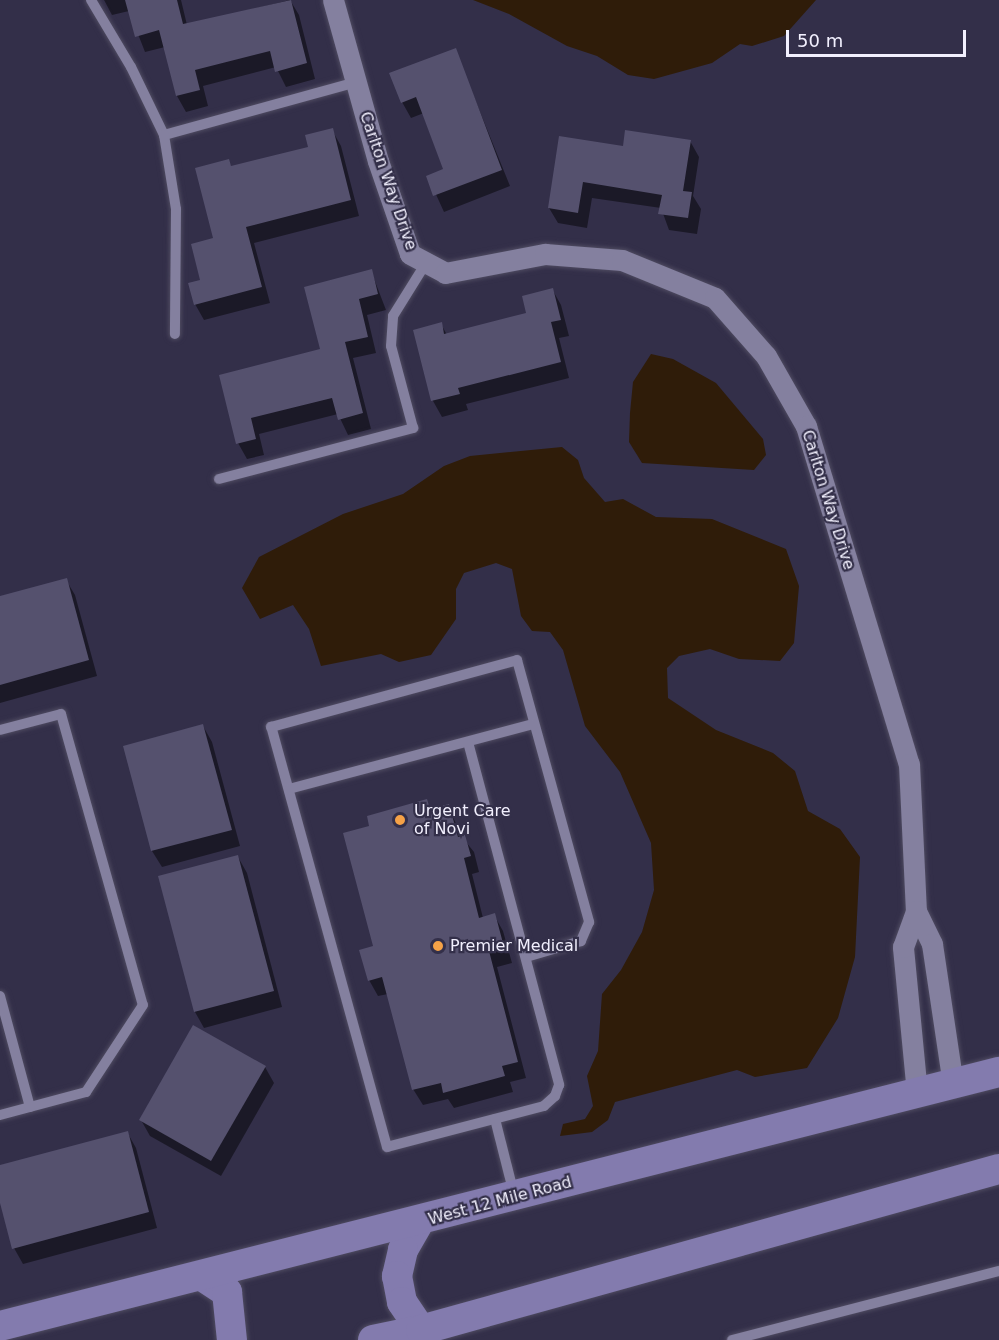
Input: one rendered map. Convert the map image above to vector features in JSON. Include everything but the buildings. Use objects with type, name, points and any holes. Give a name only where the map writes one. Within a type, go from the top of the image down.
[{"type":"main road","name":"West 12 Mile Road","points":[[0,1326],[419,1222],[999,1072]]},
{"type":"main road","points":[[373,1340],[422,1335],[999,1169]]},
{"type":"main road","points":[[419,1222],[404,1250],[397,1276],[402,1302],[422,1335]]},
{"type":"main road","points":[[202,1276],[227,1292],[232,1340]]},
{"type":"street","name":"Carlton Way Drive","points":[[333,0],[410,254],[445,273],[545,254],[622,260],[715,298],[766,356],[806,426],[909,764],[916,911],[903,947],[916,1093]]},
{"type":"street","name":"Carlton Way Drive","points":[[916,911],[932,944],[953,1084]]},
{"type":"lane","points":[[91,0],[131,67],[164,135],[176,209],[175,334]]},
{"type":"lane","points":[[164,135],[356,82]]},
{"type":"lane","points":[[219,479],[413,428],[391,346],[393,316],[426,263]]},
{"type":"lane","points":[[468,742],[559,1085],[555,1096],[544,1106],[387,1147],[271,727],[517,660],[589,922],[581,941],[526,957]]},
{"type":"lane","points":[[0,730],[61,714],[143,1005],[86,1092],[0,1115]]},
{"type":"lane","points":[[289,789],[534,724]]},
{"type":"lane","points":[[0,996],[30,1107]]},
{"type":"lane","points":[[495,1119],[515,1197]]},
{"type":"lane","points":[[732,1340],[999,1271]]},
{"type":"shaded area","points":[[473,0],[816,0],[784,36],[752,46],[740,44],[712,63],[654,79],[628,75],[597,56],[567,46],[509,14]]},
{"type":"shaded area","points":[[651,354],[673,359],[716,383],[763,439],[766,455],[754,470],[642,463],[629,442],[630,413],[633,382]]},
{"type":"shaded area","points":[[562,447],[578,460],[584,478],[605,502],[623,499],[656,517],[712,519],[786,549],[799,586],[794,643],[780,661],[739,659],[710,649],[679,656],[667,668],[668,698],[716,730],[773,753],[795,771],[808,811],[840,829],[860,857],[855,957],[838,1018],[807,1068],[755,1077],[737,1070],[615,1102],[608,1120],[592,1132],[560,1136],[563,1124],[585,1119],[593,1106],[587,1076],[598,1051],[602,994],[621,970],[642,932],[654,890],[651,843],[620,772],[585,726],[563,650],[550,632],[532,631],[521,616],[512,569],[496,563],[464,573],[456,589],[456,619],[431,655],[399,662],[381,654],[321,666],[309,629],[293,605],[260,619],[242,588],[259,557],[343,514],[403,494],[444,466],[470,456]]},
{"type":"place","name":"Urgent Care of Novi","points":[[400,820]]},
{"type":"place","name":"Premier Medical","points":[[438,946]]}]
